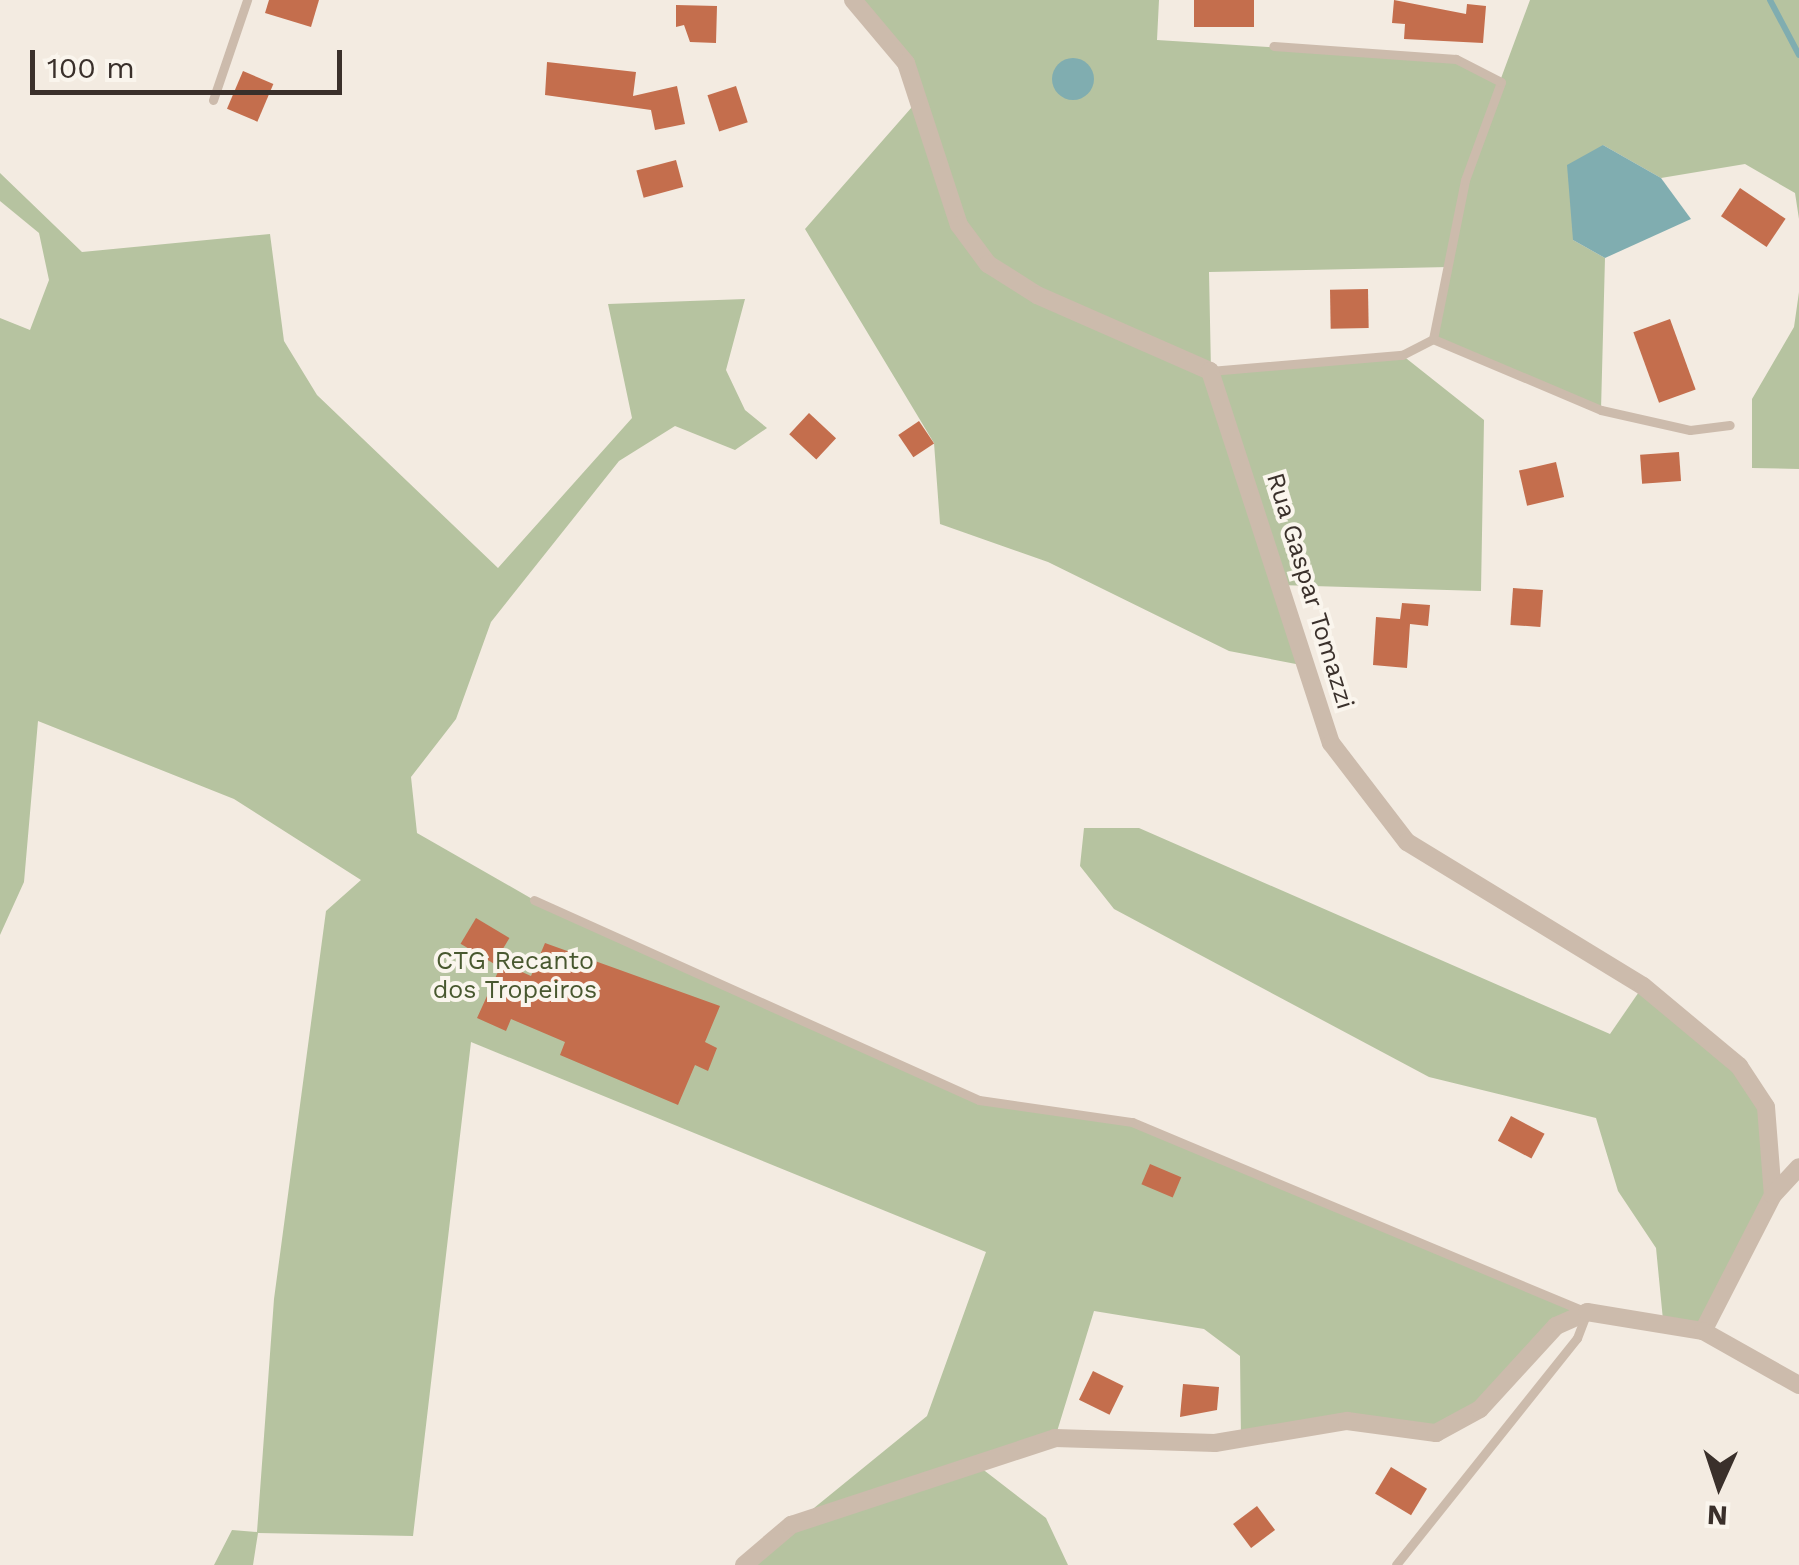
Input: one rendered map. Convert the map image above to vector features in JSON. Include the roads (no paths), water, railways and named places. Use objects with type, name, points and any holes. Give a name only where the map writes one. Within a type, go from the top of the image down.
[{"type":"street","points":[[853,0],[906,63],[959,225],[988,264],[1036,295],[1210,371]]},
{"type":"street","name":"Rua Gaspar Tomazzi","points":[[1210,371],[1332,743],[1407,842],[1643,986],[1739,1066],[1766,1107],[1773,1195]]},
{"type":"street","points":[[1703,1331],[1773,1195],[1799,1167]]},
{"type":"street","points":[[744,1565],[791,1525],[1054,1438],[1215,1443],[1347,1422],[1436,1434],[1480,1410],[1556,1326],[1587,1312],[1703,1331],[1799,1385]]},
{"type":"lane","points":[[213,100],[247,0]]},
{"type":"lane","points":[[1273,46],[1456,58],[1501,82],[1466,180],[1433,339]]},
{"type":"lane","points":[[1210,371],[1402,355],[1433,339]]},
{"type":"lane","points":[[1433,339],[1601,410],[1690,430],[1730,425]]},
{"type":"lane","points":[[534,900],[980,1100],[1132,1122],[1587,1312],[1578,1338],[1396,1565]]},
{"type":"water","points":[[1073,58],[1088,64],[1094,79],[1088,94],[1073,100],[1058,94],[1052,79],[1058,64]]},
{"type":"water","points":[[1603,145],[1661,178],[1691,219],[1605,258],[1573,240],[1567,165]]},
{"type":"waterway","points":[[1770,0],[1799,55]]},
{"type":"park label","name":"CTG Recanto dos Tropeiros","points":[[515,976]]}]
